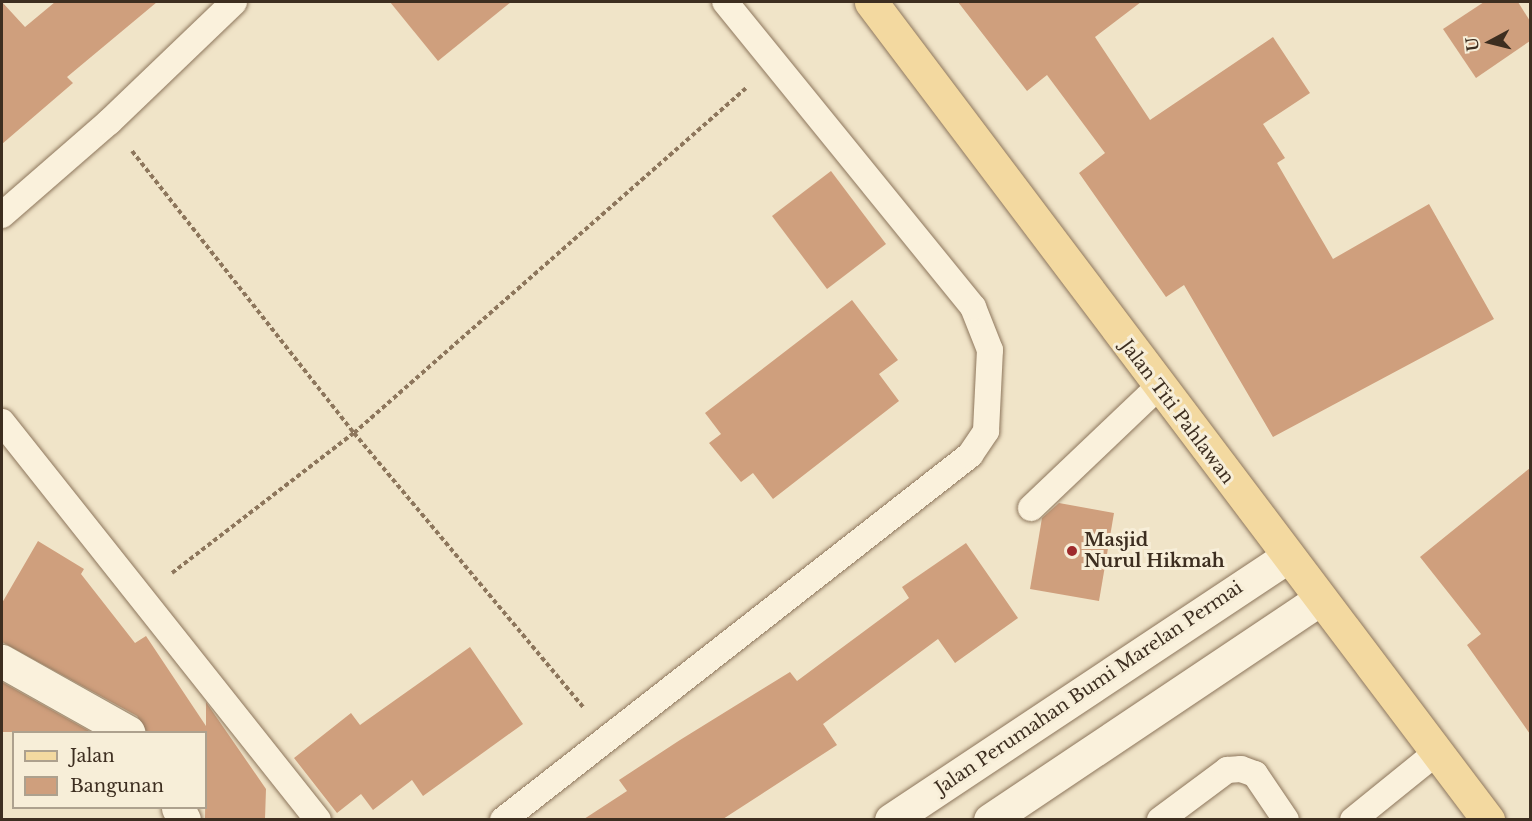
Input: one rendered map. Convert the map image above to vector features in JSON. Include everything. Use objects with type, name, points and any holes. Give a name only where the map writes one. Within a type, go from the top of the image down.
[{"type":"main road","name":"Jalan Titi Pahlawan","points":[[871,2],[1157,388],[1488,819]]},
{"type":"street","name":"Jalan Perumahan Bumi Marelan Permai","points":[[891,819],[1287,557]]},
{"type":"street","points":[[990,819],[1320,598]]},
{"type":"street","points":[[2,661],[126,731]]},
{"type":"lane","points":[[2,215],[109,122],[234,2]]},
{"type":"lane","points":[[503,819],[970,455],[986,431],[990,350],[973,307],[725,2]]},
{"type":"lane","points":[[1032,508],[1157,388]]},
{"type":"lane","points":[[2,422],[318,819]]},
{"type":"lane","points":[[1353,819],[1437,752]]},
{"type":"lane","points":[[1160,819],[1227,770],[1241,770],[1255,774],[1286,819]]},
{"type":"path","points":[[141,597],[354,433],[774,64]]},
{"type":"path","points":[[109,122],[354,433],[608,738]]},
{"type":"building","points":[[2,2],[25,27],[55,2],[157,2],[67,77],[73,83],[2,144]]},
{"type":"building","points":[[390,2],[511,2],[438,61]]},
{"type":"building","points":[[958,2],[1141,2],[1095,37],[1150,120],[1273,37],[1310,93],[1263,124],[1285,158],[1277,163],[1333,259],[1429,204],[1494,319],[1273,437],[1184,285],[1166,297],[1079,173],[1105,153],[1047,75],[1027,91]]},
{"type":"building","points":[[1484,2],[1518,2],[1530,21],[1530,41],[1476,78],[1443,29]]},
{"type":"building","points":[[831,171],[886,244],[827,289],[772,216]]},
{"type":"building","points":[[852,300],[898,360],[879,374],[899,401],[773,499],[753,473],[741,482],[709,443],[721,434],[705,413]]},
{"type":"building","points":[[1530,468],[1530,734],[1467,645],[1481,634],[1420,557]]},
{"type":"building","name":"Masjid Nurul Hikmah","points":[[1059,503],[1114,513],[1099,601],[1030,589],[1042,518]]},
{"type":"building","points":[[38,541],[84,569],[81,574],[135,643],[146,636],[206,726],[206,702],[266,789],[265,819],[205,819],[207,731],[146,731],[137,716],[2,642],[2,603]]},
{"type":"building","points":[[966,543],[1018,618],[955,663],[938,639],[823,724],[837,745],[723,819],[584,819],[627,791],[619,780],[680,740],[790,672],[797,681],[909,598],[902,587]]},
{"type":"building","points":[[470,647],[523,724],[423,796],[412,780],[373,810],[361,794],[337,813],[294,758],[351,713],[360,725]]},
{"type":"building","points":[[2,682],[89,731],[12,731],[2,732]]},
{"type":"place","name":"Masjid Nurul Hikmah","points":[[1072,551]]}]
